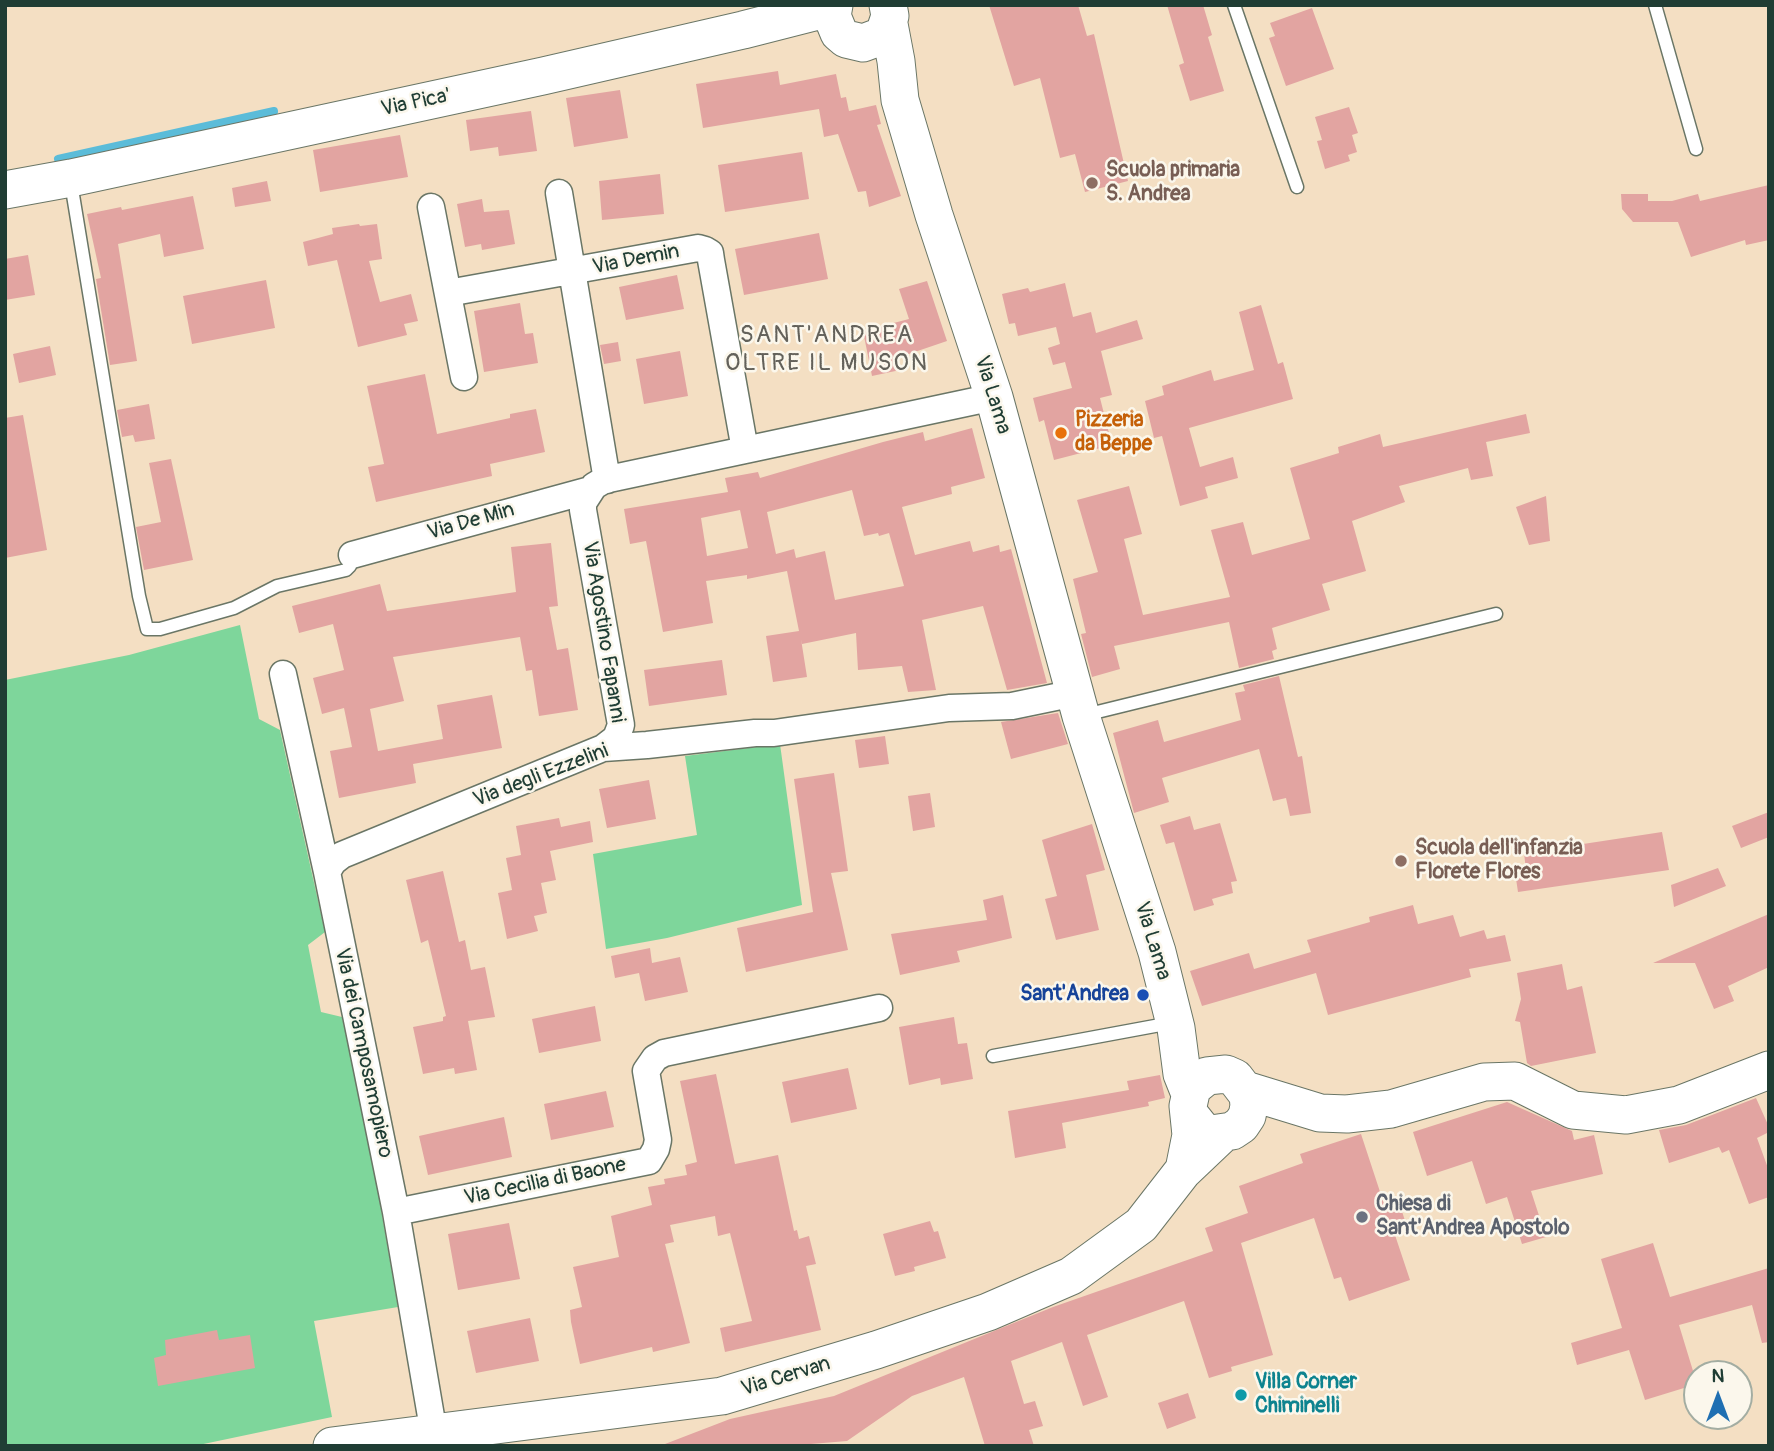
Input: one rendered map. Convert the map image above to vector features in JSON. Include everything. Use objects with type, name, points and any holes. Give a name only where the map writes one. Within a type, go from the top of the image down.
[{"type":"street","points":[[840,22],[871,42],[879,37],[889,10]]},
{"type":"street","name":"Via Lama","points":[[889,10],[900,100],[934,215],[994,397],[1078,705],[1157,952],[1176,1025],[1182,1074],[1190,1105],[1191,1135],[1184,1170]]},
{"type":"street","name":"Via Pica'","points":[[5,190],[516,82],[760,26],[824,29],[840,22]]},
{"type":"street","name":"Via Lama","points":[[840,22],[900,100]]},
{"type":"street","name":"Via Agostino Fapanni","points":[[559,193],[572,272],[593,493],[621,725],[616,738],[603,748]]},
{"type":"street","points":[[431,206],[464,377]]},
{"type":"street","name":"Via Demin","points":[[572,272],[698,248],[710,253],[745,450]]},
{"type":"street","points":[[447,293],[572,272]]},
{"type":"street","points":[[593,493],[745,450],[994,397]]},
{"type":"street","name":"Via De Min","points":[[352,555],[593,493]]},
{"type":"street","name":"Via dei Camposamopiero","points":[[283,674],[327,872],[396,1212],[434,1434]]},
{"type":"street","name":"Via degli Ezzelini","points":[[327,872],[333,862],[342,855],[603,748],[774,733],[949,708],[1078,705]]},
{"type":"street","name":"Via Cecilia di Baone","points":[[396,1212],[649,1161],[658,1140],[646,1071],[655,1058],[664,1053],[879,1008]]},
{"type":"street","points":[[1176,1025],[1205,1051],[1233,1106]]},
{"type":"street","points":[[1233,1106],[1212,1134],[1202,1130],[1190,1105],[1199,1081],[1207,1076],[1233,1106],[1347,1114],[1391,1109],[1484,1082],[1515,1081],[1573,1110],[1626,1115],[1679,1105],[1765,1080]]},
{"type":"street","name":"Via Cervan","points":[[332,1446],[600,1410],[724,1402],[988,1312],[1071,1276],[1141,1225],[1233,1106]]},
{"type":"lane","points":[[1234,5],[1297,187]]},
{"type":"lane","points":[[1655,5],[1696,149]]},
{"type":"lane","points":[[71,178],[139,596],[147,629],[160,629],[234,608],[276,586],[346,570],[350,566],[352,555]]},
{"type":"lane","points":[[1078,705],[1496,614]]},
{"type":"lane","points":[[993,1056],[1176,1025]]},
{"type":"green space","points":[[240,625],[259,719],[280,730],[325,932],[308,945],[321,1012],[342,1017],[372,1157],[398,1307],[314,1321],[332,1417],[194,1446],[5,1446],[5,680],[129,655]]},
{"type":"green space","points":[[780,744],[802,905],[667,938],[606,949],[593,854],[697,835],[685,756]]},
{"type":"building","points":[[989,5],[1078,5],[1087,36],[1094,34],[1128,181],[1085,192],[1075,154],[1060,158],[1040,78],[1014,86]]},
{"type":"building","points":[[1167,5],[1203,5],[1212,35],[1208,37],[1224,91],[1190,101],[1179,65],[1184,63]]},
{"type":"building","points":[[1312,8],[1334,69],[1286,86],[1269,38],[1275,36],[1270,23]]},
{"type":"building","points":[[778,71],[780,85],[836,74],[841,98],[846,97],[849,111],[876,105],[881,124],[877,125],[901,196],[869,207],[866,191],[858,192],[838,134],[824,137],[819,109],[703,128],[696,84]]},
{"type":"building","points":[[620,90],[628,138],[574,147],[566,98]]},
{"type":"building","points":[[1349,107],[1358,133],[1352,135],[1357,152],[1348,155],[1350,161],[1325,169],[1317,141],[1322,140],[1315,117]]},
{"type":"building","points":[[531,111],[537,151],[499,156],[498,147],[470,151],[466,120]]},
{"type":"building","points":[[400,135],[408,177],[320,192],[313,150]]},
{"type":"building","points":[[802,152],[809,199],[725,212],[718,165]]},
{"type":"building","points":[[660,174],[664,214],[602,220],[599,181]]},
{"type":"building","points":[[267,181],[271,201],[235,207],[232,188]]},
{"type":"building","points":[[1769,185],[1769,240],[1746,245],[1745,240],[1691,257],[1678,222],[1633,222],[1622,209],[1621,194],[1648,194],[1648,201],[1672,201],[1698,194],[1700,201]]},
{"type":"building","points":[[193,196],[204,249],[164,257],[160,234],[118,244],[137,361],[110,365],[96,279],[101,278],[87,214]]},
{"type":"building","points":[[482,199],[484,212],[509,210],[515,244],[482,250],[481,244],[465,247],[457,204]]},
{"type":"building","points":[[377,224],[382,259],[369,261],[380,302],[411,294],[418,321],[404,324],[407,335],[358,347],[337,260],[308,266],[303,242],[333,234],[332,228]]},
{"type":"building","points":[[819,233],[828,279],[744,295],[735,249]]},
{"type":"building","points":[[28,255],[35,295],[5,300],[5,259]]},
{"type":"building","points":[[677,275],[684,309],[626,320],[619,287]]},
{"type":"building","points":[[266,280],[275,328],[192,344],[183,296]]},
{"type":"building","points":[[927,281],[947,341],[897,358],[900,370],[872,376],[863,331],[909,319],[899,289]]},
{"type":"building","points":[[1065,283],[1073,317],[1091,312],[1096,333],[1137,320],[1143,339],[1101,351],[1112,395],[1100,398],[1112,445],[1054,460],[1044,420],[1039,422],[1033,398],[1072,388],[1065,362],[1053,365],[1048,348],[1060,344],[1056,327],[1018,336],[1015,323],[1009,324],[1002,294],[1028,288],[1030,292]]},
{"type":"building","points":[[520,303],[525,334],[533,333],[538,363],[484,372],[474,311]]},
{"type":"building","points":[[1261,305],[1278,364],[1283,362],[1293,399],[1189,428],[1200,467],[1233,457],[1238,478],[1205,487],[1208,498],[1180,506],[1162,436],[1154,438],[1145,401],[1164,395],[1162,386],[1211,370],[1214,381],[1254,370],[1239,312]]},
{"type":"building","points":[[618,342],[621,361],[604,364],[600,345]]},
{"type":"building","points":[[50,346],[56,375],[19,383],[13,354]]},
{"type":"building","points":[[680,351],[688,396],[644,404],[636,359]]},
{"type":"building","points":[[425,374],[437,434],[510,418],[510,414],[536,409],[545,452],[490,464],[492,476],[376,502],[368,467],[384,464],[367,386]]},
{"type":"building","points":[[149,404],[155,439],[135,442],[133,435],[122,437],[117,410]]},
{"type":"building","points":[[1526,414],[1530,433],[1486,442],[1493,476],[1471,480],[1468,468],[1399,486],[1405,502],[1352,521],[1366,571],[1322,584],[1330,610],[1272,628],[1277,649],[1272,651],[1274,659],[1239,668],[1229,622],[1114,646],[1120,669],[1092,677],[1081,634],[1086,633],[1073,579],[1098,572],[1077,500],[1129,486],[1142,534],[1124,539],[1143,615],[1230,597],[1211,530],[1243,522],[1252,555],[1310,539],[1290,468],[1339,453],[1338,447],[1380,434],[1383,447]]},
{"type":"building","points":[[23,415],[47,550],[5,558],[5,418]]},
{"type":"building","points":[[972,428],[985,478],[951,487],[952,494],[902,507],[915,555],[970,541],[973,552],[999,545],[1000,552],[1011,549],[1047,683],[1007,690],[983,606],[922,620],[936,690],[908,692],[902,666],[858,670],[856,633],[802,644],[801,639],[807,677],[773,682],[766,636],[799,631],[787,571],[747,579],[747,575],[706,581],[713,623],[663,632],[646,541],[630,544],[624,509],[728,492],[725,478],[758,472],[760,478],[923,432],[925,441]],"holes":[[[852,490],[864,536],[889,533],[904,586],[835,600],[825,551],[796,558],[794,549],[776,554],[767,512]],[[740,510],[748,548],[707,556],[701,518]]]},
{"type":"building","points":[[171,459],[193,560],[144,570],[136,527],[161,522],[149,463]]},
{"type":"building","points":[[1546,496],[1550,541],[1529,545],[1516,507]]},
{"type":"building","points":[[551,543],[558,606],[549,607],[557,650],[568,648],[578,710],[539,716],[532,670],[526,671],[520,637],[393,657],[404,701],[370,709],[378,751],[443,739],[437,705],[492,695],[502,748],[413,764],[416,783],[339,798],[330,751],[352,747],[344,708],[322,714],[313,678],[344,670],[333,624],[299,633],[292,606],[380,584],[387,611],[516,592],[511,547]]},
{"type":"building","points":[[722,660],[727,695],[649,706],[644,670]]},
{"type":"building","points":[[1279,676],[1298,757],[1302,756],[1311,813],[1290,816],[1286,798],[1273,801],[1259,749],[1162,778],[1169,802],[1134,813],[1113,733],[1158,720],[1164,742],[1241,720],[1235,693],[1245,691],[1243,685]]},
{"type":"building","points":[[1058,713],[1068,744],[1011,759],[1001,722]]},
{"type":"building","points":[[885,736],[889,764],[859,768],[855,740]]},
{"type":"building","points":[[834,773],[848,871],[831,873],[848,950],[746,972],[737,928],[813,912],[794,779]]},
{"type":"building","points":[[649,780],[656,819],[607,828],[599,789]]},
{"type":"building","points":[[930,793],[935,827],[913,831],[908,796]]},
{"type":"building","points":[[1769,812],[1769,837],[1741,848],[1732,826]]},
{"type":"building","points":[[1190,816],[1194,830],[1220,823],[1237,881],[1231,882],[1233,893],[1212,899],[1214,905],[1194,911],[1174,842],[1166,844],[1160,825]]},
{"type":"building","points":[[559,818],[561,827],[590,821],[593,842],[550,851],[556,880],[541,883],[547,913],[534,916],[538,931],[507,939],[498,893],[512,890],[506,858],[521,855],[516,826]]},
{"type":"building","points":[[1092,824],[1105,870],[1086,875],[1099,930],[1056,940],[1045,899],[1057,896],[1042,840]]},
{"type":"building","points":[[1662,832],[1669,870],[1518,892],[1515,872],[1526,870],[1524,853]]},
{"type":"building","points":[[1718,868],[1726,886],[1674,907],[1671,885]]},
{"type":"building","points":[[443,871],[459,942],[465,940],[471,970],[485,967],[495,1017],[468,1021],[477,1070],[455,1074],[454,1068],[423,1074],[413,1027],[443,1021],[446,1016],[428,940],[421,943],[406,880]]},
{"type":"building","points":[[1003,895],[1012,938],[957,951],[960,962],[900,975],[891,934],[987,920],[983,900]]},
{"type":"building","points":[[1413,905],[1418,924],[1453,915],[1460,937],[1484,930],[1487,939],[1505,935],[1511,961],[1469,969],[1471,977],[1328,1015],[1316,973],[1202,1006],[1190,971],[1249,953],[1254,969],[1311,952],[1307,940],[1370,922],[1369,917]]},
{"type":"building","points":[[1769,914],[1769,967],[1728,986],[1734,1001],[1714,1009],[1695,963],[1653,963]]},
{"type":"building","points":[[650,948],[652,963],[680,957],[688,992],[645,1001],[639,973],[615,978],[611,956]]},
{"type":"building","points":[[1562,964],[1567,990],[1582,986],[1596,1053],[1531,1066],[1527,1063],[1520,1022],[1515,1021],[1521,999],[1517,973]]},
{"type":"building","points":[[595,1006],[601,1041],[539,1053],[532,1019]]},
{"type":"building","points":[[954,1017],[958,1044],[967,1043],[973,1079],[941,1085],[940,1078],[909,1085],[899,1027]]},
{"type":"building","points":[[848,1068],[857,1109],[791,1123],[782,1082]]},
{"type":"building","points":[[716,1074],[735,1164],[778,1155],[794,1231],[797,1230],[799,1239],[809,1236],[816,1264],[806,1266],[821,1330],[725,1352],[720,1328],[752,1321],[730,1233],[718,1236],[715,1216],[670,1225],[674,1242],[665,1244],[690,1343],[653,1352],[652,1347],[580,1364],[570,1310],[582,1307],[573,1267],[619,1257],[611,1216],[652,1205],[648,1187],[665,1184],[664,1179],[687,1175],[685,1165],[697,1162],[680,1081]]},
{"type":"building","points":[[1160,1075],[1165,1098],[1148,1102],[1149,1106],[1062,1123],[1066,1148],[1015,1158],[1008,1111],[1129,1090],[1127,1081]]},
{"type":"building","points":[[606,1091],[614,1127],[551,1140],[544,1104]]},
{"type":"building","points":[[1756,1098],[1769,1127],[1769,1132],[1757,1138],[1769,1171],[1769,1197],[1749,1204],[1729,1150],[1722,1153],[1719,1147],[1669,1163],[1659,1130],[1686,1125]]},
{"type":"building","points":[[1507,1102],[1572,1131],[1574,1140],[1594,1135],[1603,1174],[1531,1191],[1546,1237],[1522,1244],[1507,1197],[1486,1204],[1472,1161],[1427,1176],[1413,1132]]},
{"type":"building","points":[[504,1117],[512,1157],[428,1175],[419,1136]]},
{"type":"building","points":[[1361,1134],[1385,1207],[1399,1202],[1407,1227],[1394,1232],[1410,1280],[1349,1301],[1341,1277],[1334,1279],[1314,1218],[1241,1243],[1273,1355],[1231,1367],[1232,1371],[1209,1378],[1184,1301],[1087,1335],[1108,1397],[1083,1406],[1062,1342],[1011,1361],[1024,1404],[1035,1401],[1043,1426],[1029,1430],[1034,1446],[985,1446],[964,1377],[912,1396],[847,1441],[787,1446],[665,1444],[730,1419],[834,1396],[1053,1307],[1213,1251],[1205,1228],[1248,1213],[1239,1186],[1303,1163],[1300,1154]]},
{"type":"building","points":[[930,1221],[934,1232],[938,1231],[946,1258],[914,1267],[915,1271],[895,1276],[883,1234]]},
{"type":"building","points":[[509,1223],[520,1279],[458,1290],[448,1234]]},
{"type":"building","points":[[1653,1243],[1670,1297],[1769,1268],[1769,1342],[1762,1343],[1752,1305],[1679,1325],[1690,1360],[1683,1360],[1683,1388],[1645,1400],[1629,1350],[1577,1365],[1571,1343],[1622,1328],[1601,1259]]},
{"type":"building","points":[[530,1318],[539,1361],[476,1373],[467,1331]]},
{"type":"building","points":[[217,1330],[219,1340],[250,1335],[255,1368],[158,1386],[154,1358],[166,1355],[165,1340]]},
{"type":"building","points":[[1188,1393],[1196,1418],[1167,1429],[1158,1403]]},
{"type":"waterway","points":[[59,162],[58,159],[274,111]]},
{"type":"place","name":"Scuola primaria S. Andrea","points":[[1092,183]]},
{"type":"place","name":"Pizzeria da Beppe","points":[[1061,433]]},
{"type":"place","name":"Scuola dell'infanzia Florete Flores","points":[[1401,861]]},
{"type":"place","name":"Sant'Andrea","points":[[1143,995]]},
{"type":"place","name":"Chiesa di Sant'Andrea Apostolo","points":[[1362,1217]]},
{"type":"place","name":"Villa Corner Chiminelli","points":[[1241,1395]]},
{"type":"district","name":"SANT'ANDREA OLTRE IL MUSON","points":[[827,350]]}]
